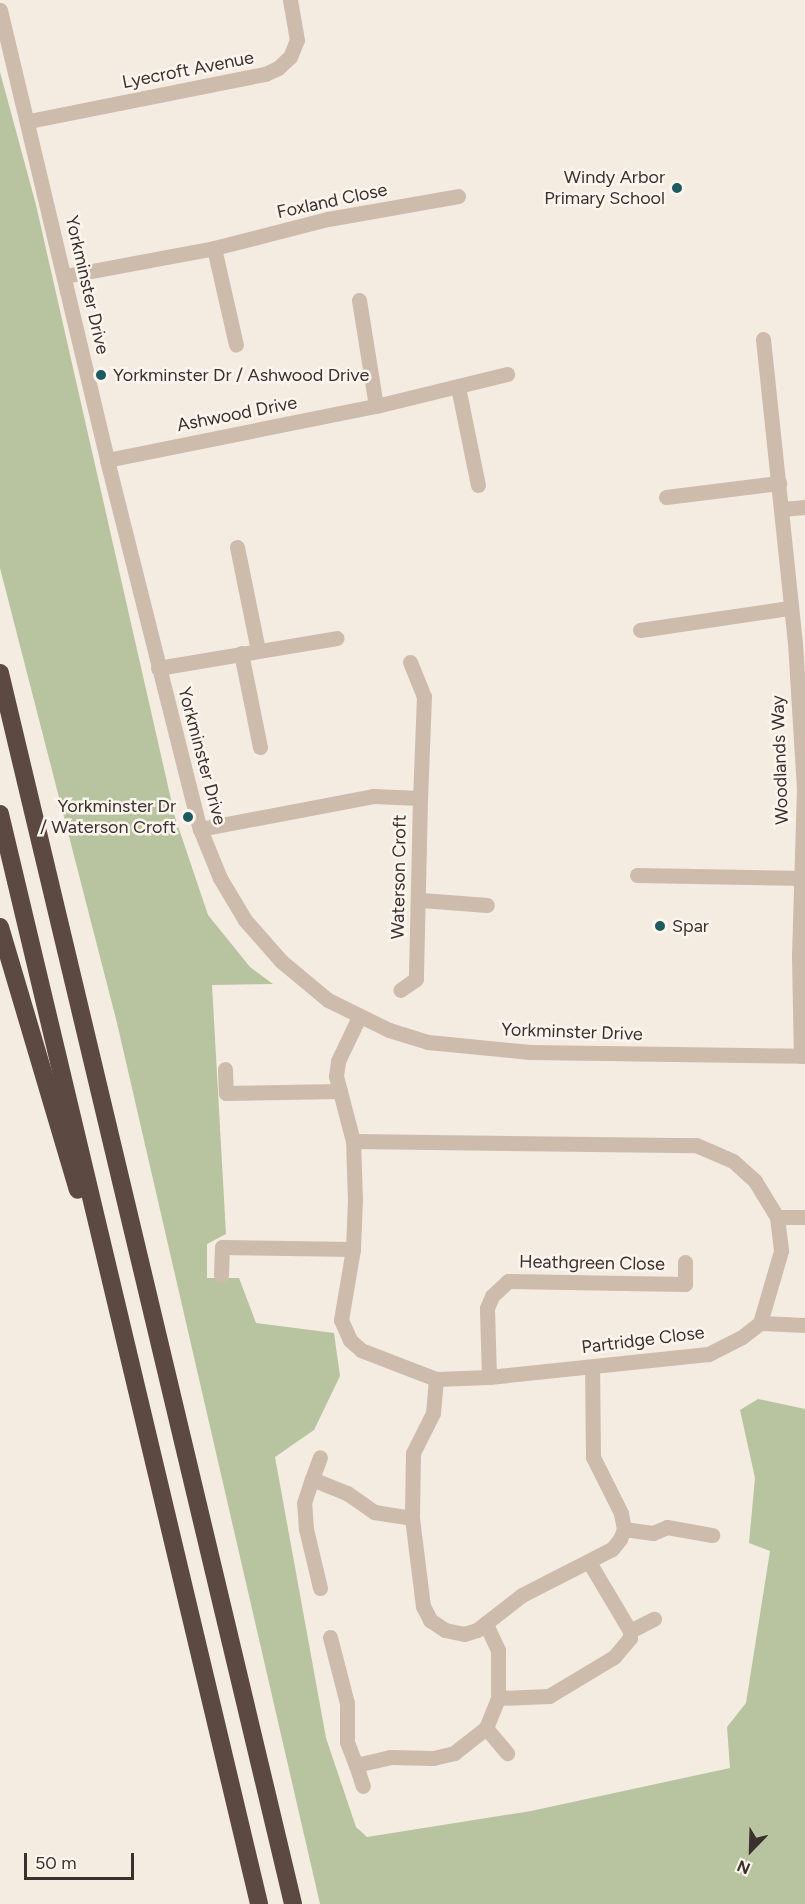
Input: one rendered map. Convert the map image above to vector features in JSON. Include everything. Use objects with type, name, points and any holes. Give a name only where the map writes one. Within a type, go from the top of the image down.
[{"type":"highway","points":[[0,673],[293,1904]]},
{"type":"highway","points":[[0,682],[11,717]]},
{"type":"highway","points":[[0,814],[106,1268],[259,1904]]},
{"type":"highway","points":[[0,927],[62,1146],[106,1268]]},
{"type":"street","name":"Lyecroft Avenue","points":[[29,121],[265,74],[278,68],[294,50],[297,28],[290,0]]},
{"type":"street","name":"Yorkminster Drive","points":[[0,10],[29,121],[107,460],[200,830],[220,878],[261,939],[303,981],[359,1017],[428,1042],[471,1048],[803,1056]]},
{"type":"street","name":"Foxland Close","points":[[65,276],[214,248],[328,219],[458,196]]},
{"type":"street","points":[[214,248],[236,345]]},
{"type":"street","points":[[359,300],[376,406]]},
{"type":"street","name":"Woodlands Way","points":[[763,339],[782,509],[789,608],[800,642],[804,788],[803,1056]]},
{"type":"street","name":"Ashwood Drive","points":[[107,460],[376,406],[507,374]]},
{"type":"street","points":[[458,387],[478,485]]},
{"type":"street","points":[[666,497],[779,483]]},
{"type":"street","points":[[782,509],[805,507]]},
{"type":"street","points":[[237,547],[258,650]]},
{"type":"street","points":[[639,630],[789,608]]},
{"type":"street","points":[[158,668],[338,638]]},
{"type":"street","points":[[241,653],[260,747]]},
{"type":"street","points":[[410,662],[424,696],[420,798]]},
{"type":"street","name":"Waterson Croft","points":[[200,830],[373,796],[420,798],[421,900],[416,979],[400,990]]},
{"type":"street","points":[[637,875],[803,878]]},
{"type":"street","points":[[421,900],[487,905]]},
{"type":"street","points":[[221,1275],[222,1247],[353,1249],[353,1141],[340,1091],[338,1061],[359,1017]]},
{"type":"street","points":[[225,1069],[226,1093],[340,1091]]},
{"type":"street","points":[[353,1141],[696,1145],[733,1161],[755,1181],[777,1217],[781,1251],[760,1323],[805,1325]]},
{"type":"street","points":[[777,1217],[805,1217]]},
{"type":"street","name":"Partridge Close","points":[[353,1249],[342,1320],[350,1340],[361,1350],[436,1379],[489,1377],[708,1354],[742,1337],[760,1323]]},
{"type":"street","name":"Heathgreen Close","points":[[489,1377],[487,1308],[492,1296],[508,1281],[685,1284],[685,1262]]},
{"type":"street","points":[[436,1379],[433,1413],[413,1453],[412,1518],[423,1606],[430,1620],[445,1630],[464,1634],[486,1624],[522,1595],[612,1549],[624,1529],[621,1513],[593,1457],[592,1367]]},
{"type":"street","points":[[320,1457],[304,1511],[320,1588]]},
{"type":"street","points":[[312,1479],[347,1493],[374,1512],[412,1518]]},
{"type":"street","points":[[624,1529],[653,1533],[667,1527],[712,1535]]},
{"type":"street","points":[[498,1698],[549,1696],[614,1657],[630,1638],[630,1631],[589,1562]]},
{"type":"street","points":[[630,1631],[654,1619]]},
{"type":"street","points":[[356,1765],[390,1757],[433,1758],[454,1753],[486,1728],[498,1698],[498,1650],[486,1624]]},
{"type":"street","points":[[330,1637],[347,1703],[346,1742],[363,1786]]},
{"type":"street","points":[[486,1728],[507,1753]]},
{"type":"green space","points":[[0,72],[36,205],[175,817],[208,915],[250,967],[273,984],[212,985],[226,1234],[207,1244],[207,1278],[239,1278],[256,1323],[334,1333],[340,1376],[314,1430],[275,1457],[326,1738],[356,1827],[367,1837],[531,1811],[730,1768],[727,1727],[746,1703],[770,1551],[749,1543],[755,1478],[740,1410],[758,1399],[805,1409],[805,1904],[320,1904],[117,1023],[0,568]]},
{"type":"place","name":"Windy Arbor Primary School","points":[[677,188]]},
{"type":"place","name":"Yorkminster Dr / Ashwood Drive","points":[[101,375]]},
{"type":"place","name":"Yorkminster Dr / Waterson Croft","points":[[188,817]]},
{"type":"place","name":"Spar","points":[[660,926]]}]
